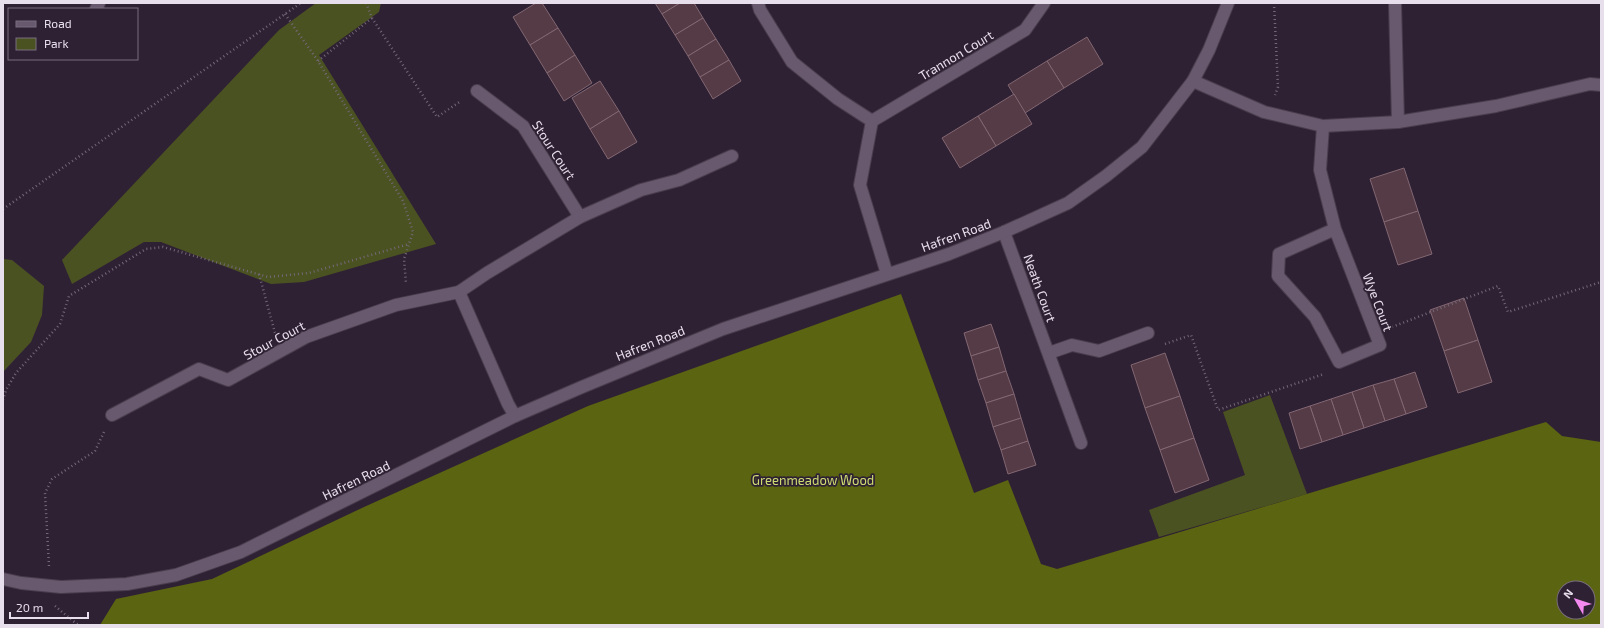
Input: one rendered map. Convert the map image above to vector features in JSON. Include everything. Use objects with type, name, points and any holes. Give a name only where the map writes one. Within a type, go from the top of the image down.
[{"type":"street","points":[[758,3],[760,10],[792,62],[838,99],[872,121],[860,185],[887,274]]},
{"type":"street","name":"Trannon Court","points":[[872,121],[1026,30],[1044,3]]},
{"type":"street","name":"Hafren Road","points":[[3,579],[21,583],[61,587],[127,584],[176,575],[241,552],[515,416],[723,328],[949,254],[1004,232],[1068,203],[1142,147],[1193,81],[1209,50],[1228,3]]},
{"type":"street","points":[[1396,3],[1398,122]]},
{"type":"street","points":[[1193,81],[1269,113],[1323,126],[1398,122],[1496,106],[1590,84],[1601,85]]},
{"type":"street","name":"Stour Court","points":[[477,91],[523,126],[580,217]]},
{"type":"street","name":"Wye Court","points":[[1323,126],[1320,170],[1336,230],[1380,345],[1339,362]]},
{"type":"street","name":"Stour Court","points":[[112,415],[199,369],[228,380],[306,337],[406,302],[458,292],[580,217],[641,190],[679,180],[732,156]]},
{"type":"street","points":[[1336,230],[1279,254],[1278,276],[1315,317],[1339,362]]},
{"type":"street","name":"Neath Court","points":[[1004,232],[1081,443]]},
{"type":"street","points":[[458,292],[515,416]]},
{"type":"street","points":[[1049,353],[1072,345],[1099,351],[1148,333]]},
{"type":"path","points":[[3,209],[301,3]]},
{"type":"path","points":[[366,3],[372,18],[437,117],[477,91]]},
{"type":"path","points":[[1269,113],[1278,87],[1274,3]]},
{"type":"path","points":[[285,14],[318,61],[403,201],[412,232],[404,259],[406,302]]},
{"type":"path","points":[[318,61],[372,18]]},
{"type":"path","points":[[3,400],[6,390],[16,373],[60,324],[69,296],[146,249],[163,247],[268,277],[309,273],[409,244]]},
{"type":"path","points":[[258,274],[280,351]]},
{"type":"path","points":[[1375,333],[1498,286],[1508,312],[1601,282]]},
{"type":"path","points":[[1148,333],[1164,344],[1190,335],[1218,410],[1330,371],[1339,362]]},
{"type":"path","points":[[78,625],[56,607],[50,586],[45,493],[52,479],[95,451],[112,415]]},
{"type":"green space","points":[[316,3],[381,3],[379,12],[319,55],[436,244],[304,282],[271,284],[161,242],[144,242],[72,284],[62,260],[279,30]]},
{"type":"green space","points":[[3,259],[12,260],[44,286],[42,315],[31,342],[3,372]]},
{"type":"green space","name":"Greenmeadow Wood","points":[[901,294],[974,493],[1008,480],[1041,564],[1057,569],[1546,422],[1562,436],[1601,442],[1601,625],[100,625],[116,599],[212,579],[364,507],[588,406]]},
{"type":"green space","points":[[1270,395],[1307,494],[1159,537],[1149,510],[1245,475],[1223,412]]},
{"type":"building","points":[[536,3],[542,3],[558,28],[530,45],[513,17]]},
{"type":"building","points":[[655,3],[680,3],[662,14]]},
{"type":"building","points":[[680,3],[694,3],[703,18],[675,35],[662,14]]},
{"type":"building","points":[[703,18],[716,39],[688,56],[675,35]]},
{"type":"building","points":[[558,28],[575,55],[547,73],[530,45]]},
{"type":"building","points":[[1087,37],[1103,64],[1064,88],[1047,61]]},
{"type":"building","points":[[716,39],[729,60],[700,77],[688,56]]},
{"type":"building","points":[[575,55],[592,83],[564,101],[547,73]]},
{"type":"building","points":[[729,60],[741,81],[713,99],[700,77]]},
{"type":"building","points":[[1047,61],[1064,88],[1025,113],[1008,85]]},
{"type":"building","points":[[600,81],[619,111],[590,129],[572,98]]},
{"type":"building","points":[[1014,94],[1032,124],[996,146],[978,116]]},
{"type":"building","points":[[619,111],[637,142],[608,159],[590,129]]},
{"type":"building","points":[[978,116],[996,146],[960,168],[942,138]]},
{"type":"building","points":[[1404,168],[1418,211],[1384,222],[1370,179]]},
{"type":"building","points":[[1418,211],[1432,254],[1398,265],[1384,222]]},
{"type":"building","points":[[1464,298],[1478,340],[1444,351],[1430,310]]},
{"type":"building","points":[[991,324],[999,347],[971,356],[964,333]]},
{"type":"building","points":[[1478,340],[1492,382],[1458,393],[1444,351]]},
{"type":"building","points":[[999,347],[1006,371],[978,380],[971,356]]},
{"type":"building","points":[[1165,353],[1180,396],[1145,408],[1131,365]]},
{"type":"building","points":[[1006,371],[1014,394],[986,403],[978,380]]},
{"type":"building","points":[[1415,372],[1427,407],[1406,414],[1394,379]]},
{"type":"building","points":[[1394,379],[1406,414],[1385,421],[1373,385]]},
{"type":"building","points":[[1373,385],[1385,421],[1364,428],[1352,392]]},
{"type":"building","points":[[1352,392],[1364,428],[1343,435],[1331,399]]},
{"type":"building","points":[[1014,394],[1021,418],[993,427],[986,403]]},
{"type":"building","points":[[1180,396],[1194,438],[1160,450],[1145,408]]},
{"type":"building","points":[[1331,399],[1343,435],[1322,442],[1310,406]]},
{"type":"building","points":[[1310,406],[1322,442],[1300,449],[1289,413]]},
{"type":"building","points":[[1021,418],[1028,441],[1001,450],[993,427]]},
{"type":"building","points":[[1194,438],[1209,480],[1175,493],[1160,450]]},
{"type":"building","points":[[1028,441],[1036,465],[1008,474],[1001,450]]}]
